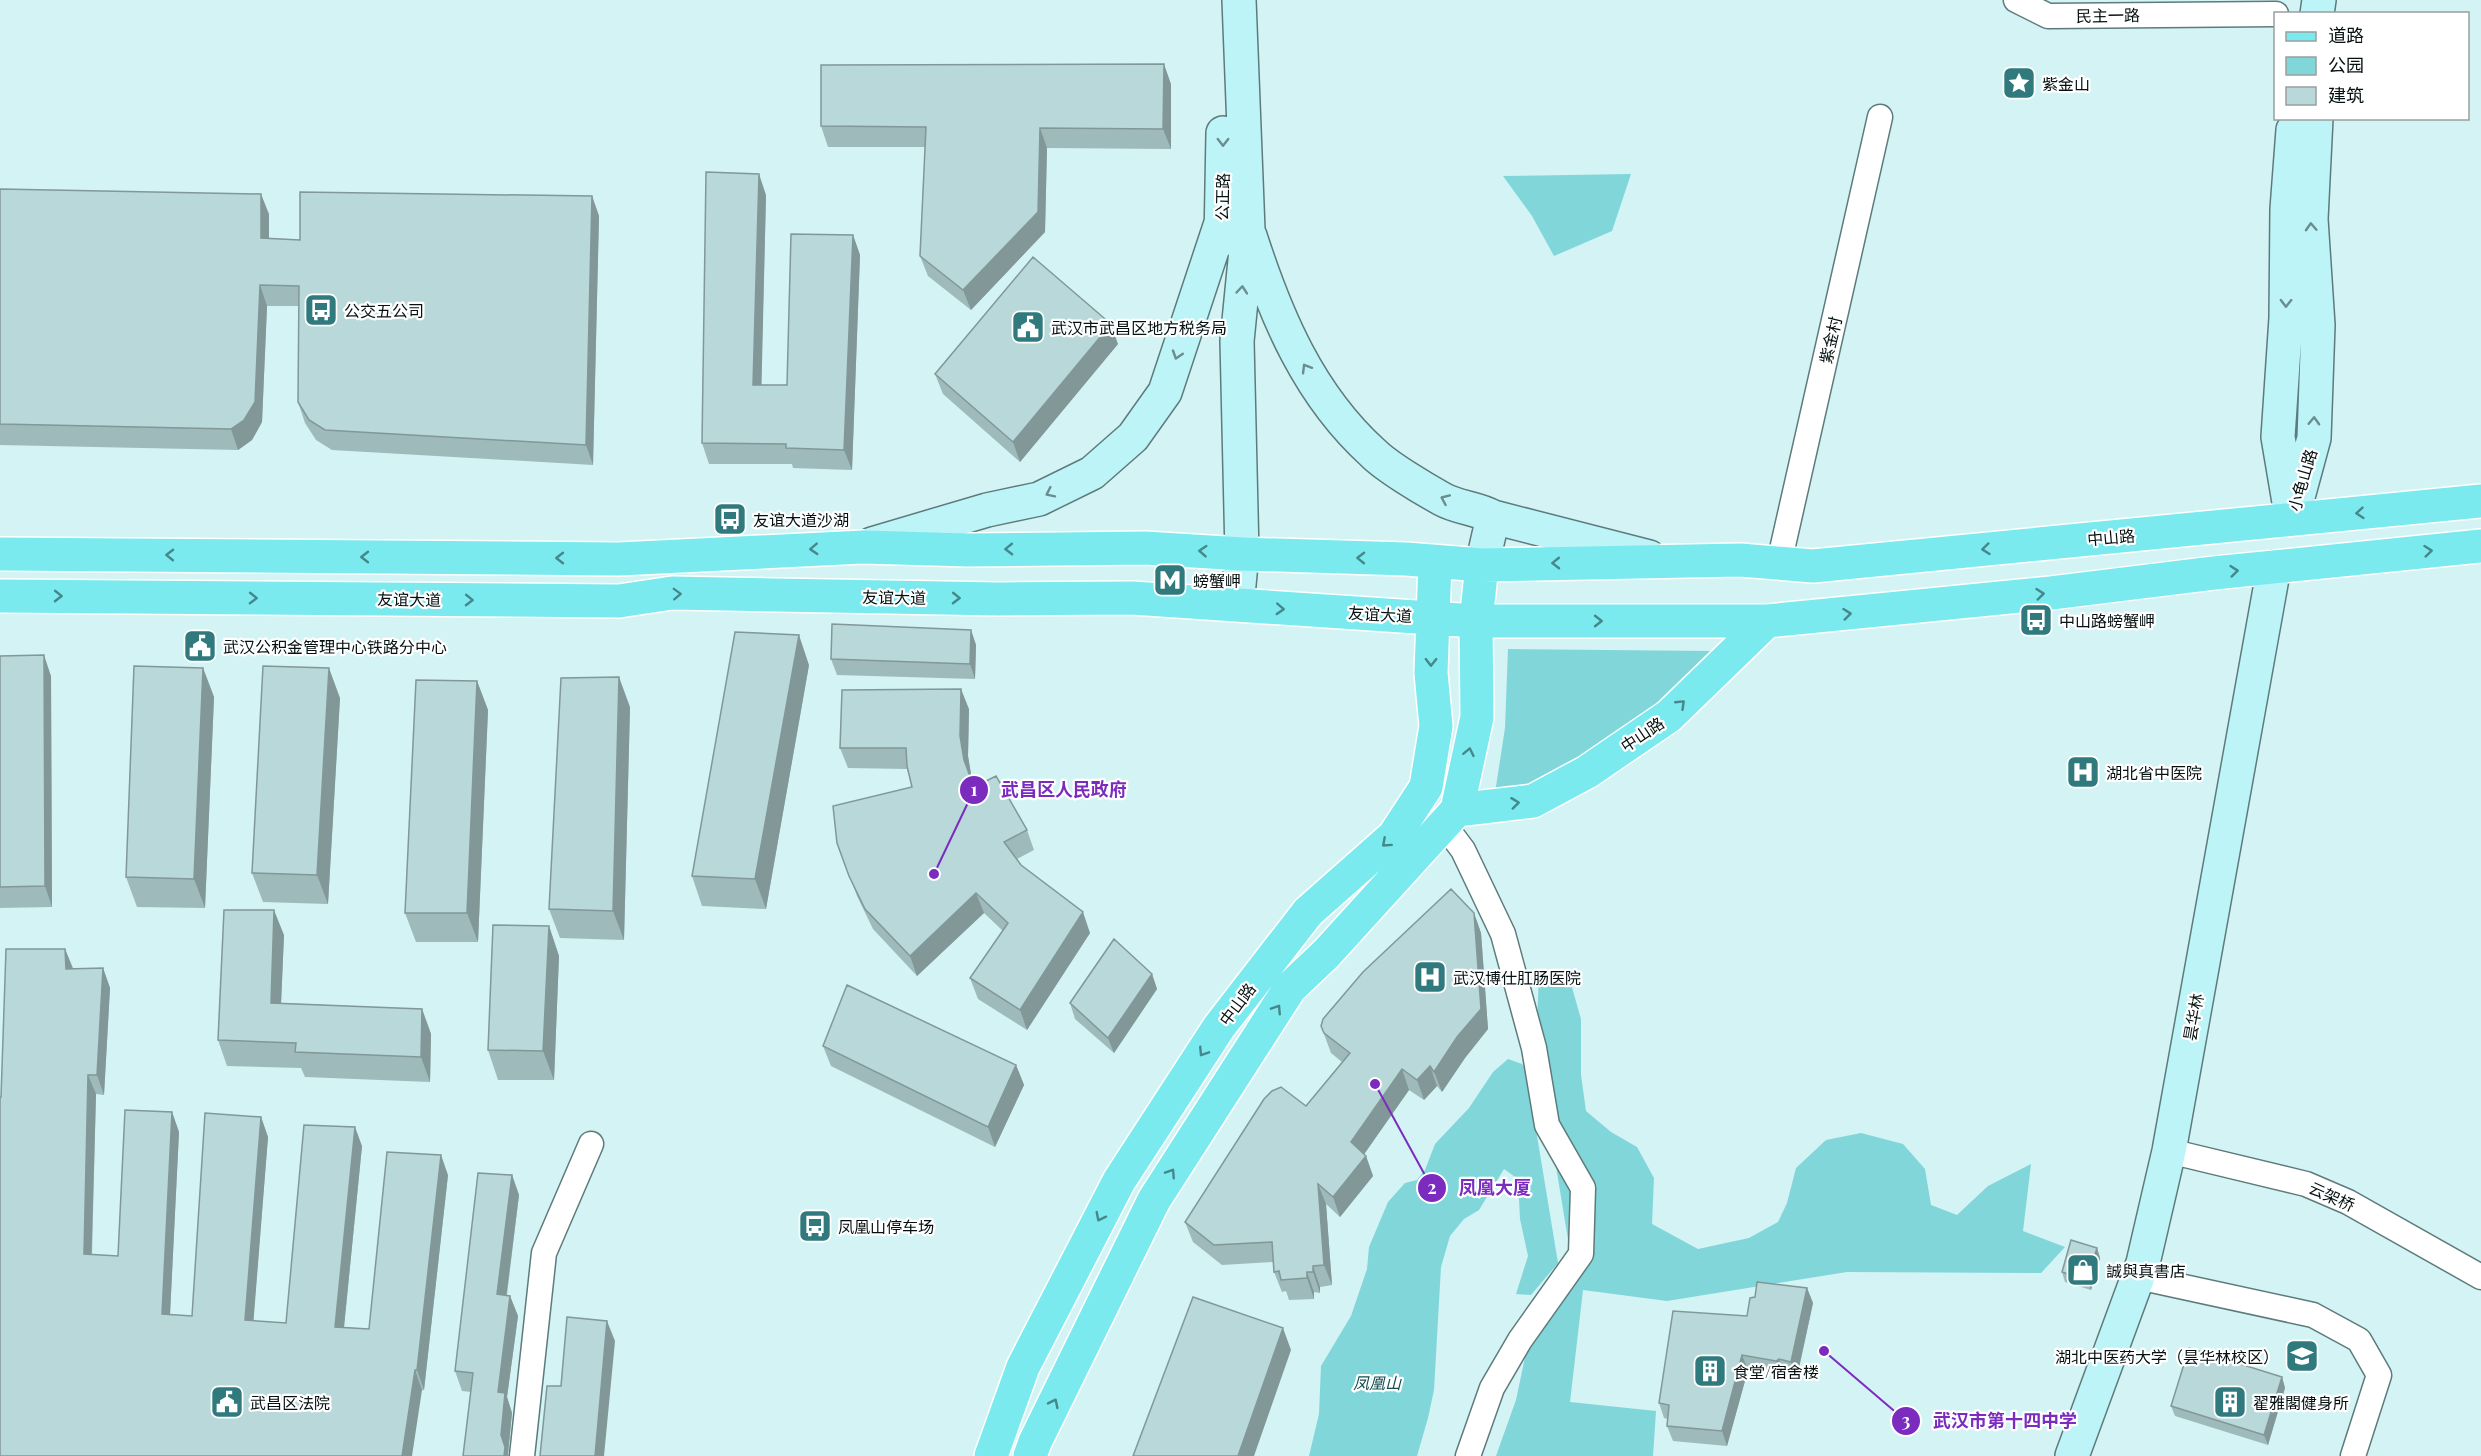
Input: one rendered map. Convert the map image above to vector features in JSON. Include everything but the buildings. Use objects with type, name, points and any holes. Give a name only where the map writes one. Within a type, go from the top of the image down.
[{"type":"main road","name":"公正路","points":[[1220,0],[1235,225]]},
{"type":"main road","name":"公正路","points":[[1237,605],[1242,554],[1238,390],[1217,348],[1235,225],[1239,0]]},
{"type":"main road","name":"小龟山路","points":[[2292,519],[2278,437],[2286,318],[2287,209],[2295,120]]},
{"type":"main road","name":"小龟山路","points":[[2292,519],[2314,438],[2318,326],[2311,219],[2316,120]]},
{"type":"main road","points":[[1235,225],[1288,339],[1331,410],[1374,455],[1444,500],[1493,517],[1665,562]]},
{"type":"main road","points":[[863,547],[987,510],[1039,499],[1092,473],[1133,437],[1165,392],[1235,225]]},
{"type":"main road","name":"中山路","points":[[1665,562],[1740,560],[1812,566],[2481,501]]},
{"type":"main road","points":[[1451,818],[1477,717],[1476,621],[1482,565],[1493,517]]},
{"type":"main road","points":[[1778,620],[2481,546]]},
{"type":"main road","points":[[0,554],[618,559],[863,547],[968,550],[1145,548],[1242,554],[1406,559],[1482,565],[1665,562]]},
{"type":"main road","name":"中山路","points":[[990,1456],[1023,1367],[1119,1181],[1137,1152],[1219,1027],[1308,912],[1394,836],[1426,787],[1436,726],[1431,673],[1435,562]]},
{"type":"main road","name":"昙华林","points":[[2072,1456],[2138,1277],[2169,1151],[2274,567]]},
{"type":"main road","name":"友谊大道","points":[[0,596],[619,601],[672,593],[999,599],[1132,598],[1476,621],[1778,620]]},
{"type":"main road","name":"中山路","points":[[1030,1456],[1154,1200],[1290,988],[1326,954],[1451,818],[1533,801],[1587,772],[1669,716],[1778,620]]},
{"type":"street","name":"民主一路","points":[[2016,0],[2048,16],[2274,14]]},
{"type":"street","name":"紫金村","points":[[1779,563],[1880,117]]},
{"type":"street","points":[[1451,818],[1463,850],[1503,934],[1534,1048],[1547,1125],[1583,1188],[1581,1254],[1520,1340],[1492,1388],[1468,1456]]},
{"type":"street","points":[[522,1456],[544,1253],[591,1144]]},
{"type":"street","name":"云架桥","points":[[2169,1151],[2306,1184],[2348,1202],[2481,1277]]},
{"type":"street","points":[[2138,1277],[2313,1315],[2358,1340],[2379,1375],[2353,1456]]},
{"type":"green space","points":[[1631,174],[1612,231],[1554,256],[1532,216],[1503,176]]},
{"type":"green space","points":[[1508,649],[1712,651],[1656,705],[1600,746],[1514,799],[1495,793],[1505,728]]},
{"type":"green space","points":[[1539,976],[1571,984],[1581,1019],[1581,1075],[1586,1111],[1611,1132],[1637,1147],[1654,1178],[1652,1224],[1698,1249],[1749,1238],[1778,1222],[1787,1203],[1796,1168],[1826,1140],[1861,1133],[1903,1144],[1925,1169],[1931,1205],[1957,1215],[1988,1186],[2031,1164],[2023,1231],[2065,1247],[2041,1273],[1847,1272],[1667,1301],[1583,1290],[1570,1402],[1656,1411],[1653,1456],[1496,1456],[1516,1400],[1528,1343],[1570,1252],[1536,1044]]},
{"type":"green space","name":"凤凰山","points":[[1508,1059],[1522,1064],[1526,1069],[1558,1263],[1531,1295],[1516,1294],[1528,1256],[1520,1219],[1518,1179],[1504,1169],[1479,1210],[1464,1219],[1450,1236],[1441,1267],[1434,1390],[1417,1456],[1309,1456],[1319,1414],[1321,1366],[1351,1316],[1367,1269],[1369,1247],[1388,1202],[1405,1183],[1417,1180],[1425,1170],[1435,1144],[1469,1108],[1493,1072]]},
{"type":"place","name":"紫金山","points":[[2019,83]]},
{"type":"place","name":"公交五公司","points":[[321,310]]},
{"type":"place","name":"武汉市武昌区地方税务局","points":[[1028,327]]},
{"type":"place","name":"友谊大道沙湖","points":[[730,519]]},
{"type":"place","name":"螃蟹岬","points":[[1170,580]]},
{"type":"place","name":"中山路螃蟹岬","points":[[2036,620]]},
{"type":"place","name":"武汉公积金管理中心铁路分中心","points":[[200,646]]},
{"type":"place","name":"湖北省中医院","points":[[2083,772]]},
{"type":"place","name":"武昌区人民政府","points":[[934,874]]},
{"type":"place","name":"武汉博仕肛肠医院","points":[[1430,977]]},
{"type":"place","name":"凤凰大厦","points":[[1375,1084]]},
{"type":"place","name":"凤凰山停车场","points":[[815,1226]]},
{"type":"place","name":"誠與真書店","points":[[2083,1270]]},
{"type":"place","name":"武汉市第十四中学","points":[[1824,1351]]},
{"type":"place","name":"湖北中医药大学（昙华林校区）","points":[[2302,1356]]},
{"type":"place","name":"食堂/宿舍楼","points":[[1710,1371]]},
{"type":"place","name":"武昌区法院","points":[[227,1402]]},
{"type":"place","name":"翟雅閣健身所","points":[[2230,1402]]}]
